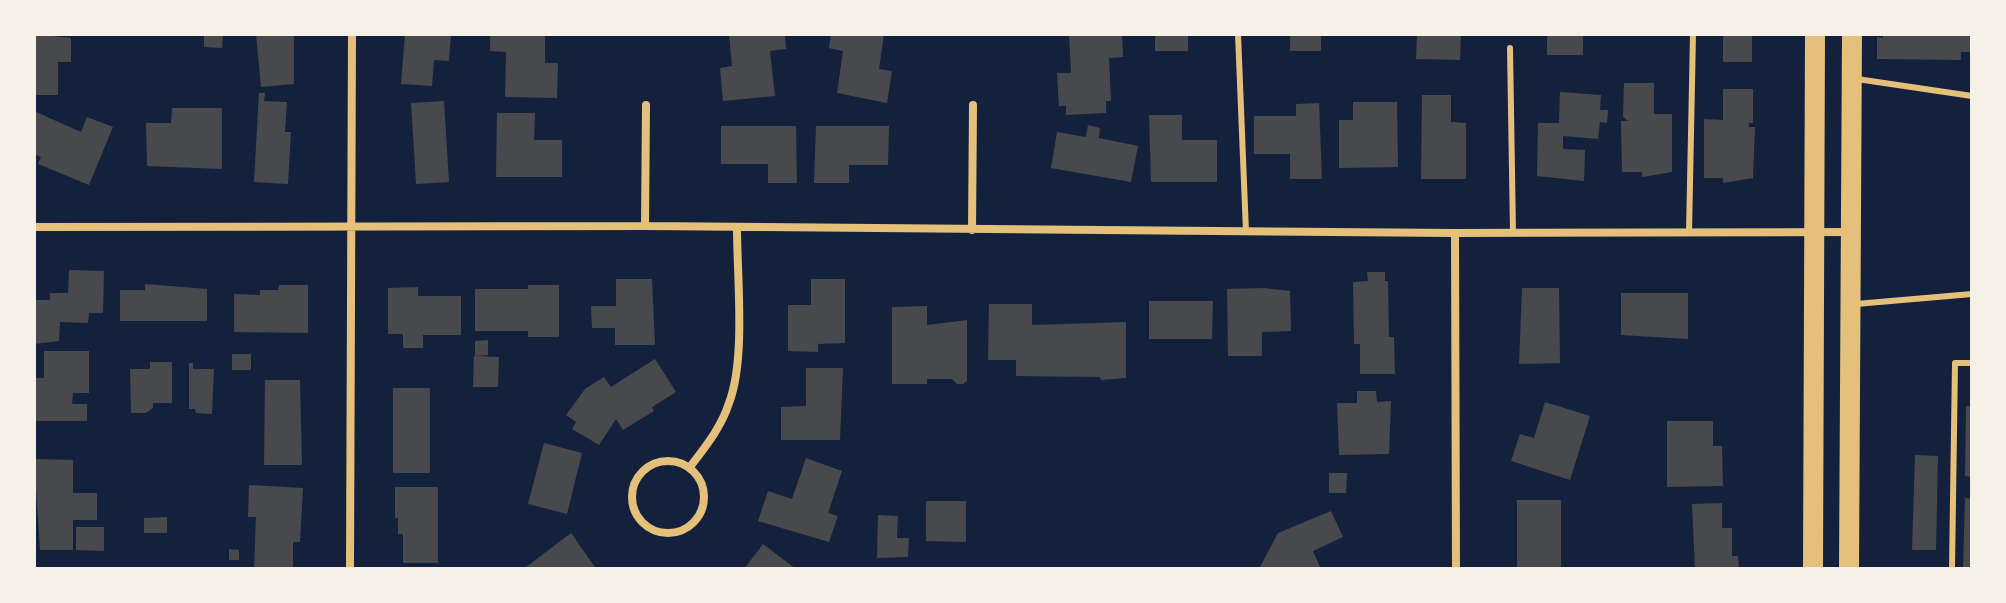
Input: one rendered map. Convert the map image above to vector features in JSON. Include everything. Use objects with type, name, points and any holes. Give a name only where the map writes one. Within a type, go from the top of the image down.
[{"type":"main road","points":[[1813,569],[1815,34]]},
{"type":"main road","points":[[1849,569],[1852,34]]},
{"type":"street","points":[[350,569],[352,34]]},
{"type":"street","points":[[645,226],[646,105]]},
{"type":"street","points":[[972,230],[973,105]]},
{"type":"street","points":[[34,227],[645,226],[1814,235],[1850,232]]},
{"type":"street","points":[[690,467],[717,431],[730,401],[737,370],[737,228]]},
{"type":"street","points":[[1455,233],[1456,569]]},
{"type":"street","points":[[674,460],[690,467],[701,480],[705,502],[693,524],[677,533],[660,533],[646,527],[635,514],[631,496],[637,476],[654,463],[674,460]]},
{"type":"lane","points":[[1238,34],[1246,232]]},
{"type":"lane","points":[[1689,233],[1693,34]]},
{"type":"lane","points":[[1510,48],[1513,233]]},
{"type":"lane","points":[[1852,78],[1972,96]]},
{"type":"lane","points":[[1849,305],[1972,294]]},
{"type":"lane","points":[[1952,569],[1955,363],[1972,363]]},
{"type":"building","points":[[34,34],[71,38],[71,62],[58,62],[58,95],[34,95]]},
{"type":"building","points":[[204,34],[223,34],[222,48],[204,47]]},
{"type":"building","points":[[256,34],[294,34],[294,84],[261,87]]},
{"type":"building","points":[[405,34],[451,34],[449,61],[434,60],[432,86],[401,84]]},
{"type":"building","points":[[490,34],[545,34],[545,63],[558,63],[557,98],[505,97],[506,52],[490,51]]},
{"type":"building","points":[[729,34],[785,34],[786,49],[770,51],[775,96],[723,101],[720,68],[732,66]]},
{"type":"building","points":[[831,34],[884,34],[879,69],[892,71],[887,103],[837,93],[843,51],[829,48]]},
{"type":"building","points":[[1069,34],[1122,34],[1123,57],[1109,58],[1111,101],[1106,101],[1106,113],[1066,115],[1066,106],[1059,106],[1057,73],[1071,73]]},
{"type":"building","points":[[1155,34],[1188,34],[1188,51],[1155,51]]},
{"type":"building","points":[[1290,34],[1321,34],[1321,51],[1290,51]]},
{"type":"building","points":[[1417,34],[1461,34],[1460,60],[1416,59]]},
{"type":"building","points":[[1547,34],[1583,34],[1583,55],[1547,55]]},
{"type":"building","points":[[1723,34],[1752,34],[1752,62],[1723,62]]},
{"type":"building","points":[[1883,34],[1972,34],[1972,52],[1961,52],[1961,60],[1877,59],[1877,37],[1883,38]]},
{"type":"building","points":[[1624,83],[1654,83],[1654,114],[1672,114],[1672,172],[1642,177],[1642,172],[1622,172],[1621,121],[1628,121],[1623,117]]},
{"type":"building","points":[[1723,89],[1753,89],[1753,123],[1749,123],[1749,127],[1755,127],[1753,178],[1723,183],[1723,178],[1704,178],[1704,119],[1723,120]]},
{"type":"building","points":[[1560,92],[1601,95],[1600,110],[1608,110],[1607,123],[1600,122],[1598,139],[1563,136],[1563,149],[1585,150],[1584,181],[1537,176],[1538,123],[1559,123]]},
{"type":"building","points":[[259,93],[265,93],[264,101],[287,102],[285,132],[291,132],[288,184],[254,182]]},
{"type":"building","points":[[1422,95],[1451,95],[1451,122],[1466,123],[1466,179],[1421,179]]},
{"type":"building","points":[[444,101],[449,182],[416,184],[411,103]]},
{"type":"building","points":[[1353,102],[1397,102],[1398,167],[1339,168],[1339,120],[1353,120]]},
{"type":"building","points":[[1319,103],[1322,179],[1290,179],[1290,154],[1254,154],[1254,116],[1296,116],[1296,104]]},
{"type":"building","points":[[172,108],[222,108],[222,169],[147,166],[146,123],[171,123]]},
{"type":"building","points":[[34,111],[81,132],[87,117],[113,127],[89,185],[38,164],[41,157],[34,154]]},
{"type":"building","points":[[497,113],[535,113],[534,140],[562,140],[562,177],[496,177]]},
{"type":"building","points":[[1149,115],[1182,115],[1182,140],[1217,140],[1217,182],[1151,182]]},
{"type":"building","points":[[1088,125],[1100,128],[1099,138],[1138,146],[1131,182],[1051,168],[1057,132],[1086,137]]},
{"type":"building","points":[[721,126],[796,126],[797,183],[768,183],[768,164],[721,164]]},
{"type":"building","points":[[816,126],[889,126],[888,165],[849,165],[849,183],[814,183]]},
{"type":"building","points":[[69,270],[104,271],[103,313],[89,313],[88,323],[60,322],[59,341],[34,344],[34,300],[50,300],[50,293],[68,293]]},
{"type":"building","points":[[1367,272],[1385,272],[1385,281],[1388,281],[1389,337],[1394,337],[1395,374],[1360,374],[1360,344],[1354,344],[1353,282],[1368,281]]},
{"type":"building","points":[[616,279],[652,279],[655,345],[615,345],[615,328],[592,328],[591,306],[616,306]]},
{"type":"building","points":[[811,279],[845,279],[845,343],[818,344],[818,352],[788,351],[788,305],[811,305]]},
{"type":"building","points":[[145,284],[207,289],[207,321],[120,321],[120,290],[145,290]]},
{"type":"building","points":[[279,285],[308,285],[308,333],[234,332],[234,294],[260,295],[260,290],[278,290]]},
{"type":"building","points":[[528,285],[559,285],[559,337],[528,337],[528,331],[475,331],[475,289],[528,289]]},
{"type":"building","points":[[418,287],[418,296],[461,296],[461,335],[423,335],[423,348],[403,348],[403,334],[388,334],[388,288]]},
{"type":"building","points":[[1522,288],[1559,288],[1560,363],[1519,364]]},
{"type":"building","points":[[1227,289],[1290,291],[1291,331],[1262,332],[1262,356],[1228,356]]},
{"type":"building","points":[[1621,293],[1688,293],[1688,339],[1621,335]]},
{"type":"building","points":[[1149,301],[1213,301],[1212,339],[1149,339]]},
{"type":"building","points":[[989,304],[1032,304],[1032,325],[1126,322],[1126,378],[1101,380],[1100,377],[1016,376],[1016,360],[988,360]]},
{"type":"building","points":[[927,306],[927,325],[967,320],[967,381],[963,384],[957,384],[952,379],[927,379],[927,384],[892,384],[892,307]]},
{"type":"building","points":[[488,340],[488,355],[475,356],[475,341]]},
{"type":"building","points":[[44,351],[89,351],[89,393],[73,393],[72,404],[87,404],[87,421],[34,421],[34,378],[44,378]]},
{"type":"building","points":[[232,354],[251,354],[251,370],[232,370]]},
{"type":"building","points":[[474,356],[499,357],[498,387],[473,387]]},
{"type":"building","points":[[655,359],[676,392],[652,407],[654,411],[623,430],[616,419],[599,445],[572,429],[576,422],[566,415],[585,389],[604,377],[611,387]]},
{"type":"building","points":[[150,362],[172,362],[172,403],[153,403],[153,408],[146,413],[131,413],[130,369],[150,369]]},
{"type":"building","points":[[189,363],[193,363],[193,369],[214,369],[212,414],[196,413],[195,409],[189,409]]},
{"type":"building","points":[[806,368],[843,368],[840,440],[781,440],[781,407],[806,406]]},
{"type":"building","points":[[265,380],[300,380],[302,465],[264,465]]},
{"type":"building","points":[[393,388],[430,388],[430,473],[393,473]]},
{"type":"building","points":[[1357,391],[1376,391],[1377,402],[1391,401],[1389,454],[1339,455],[1337,403],[1357,403]]},
{"type":"building","points":[[1545,402],[1590,416],[1570,480],[1511,461],[1520,434],[1534,438]]},
{"type":"building","points":[[1966,406],[1972,406],[1972,477],[1965,476]]},
{"type":"building","points":[[1667,421],[1713,421],[1713,446],[1722,446],[1723,486],[1667,487]]},
{"type":"building","points":[[544,443],[582,453],[567,514],[528,504]]},
{"type":"building","points":[[1915,455],[1938,456],[1936,550],[1912,550]]},
{"type":"building","points":[[806,458],[842,471],[828,513],[838,516],[829,542],[758,521],[768,491],[792,499]]},
{"type":"building","points":[[34,459],[73,460],[73,493],[97,493],[97,520],[73,520],[73,550],[40,550]]},
{"type":"building","points":[[1329,473],[1347,473],[1346,493],[1329,493]]},
{"type":"building","points":[[249,485],[303,488],[300,542],[293,542],[293,569],[254,569],[256,517],[248,517]]},
{"type":"building","points":[[395,487],[438,487],[438,563],[403,563],[403,534],[398,534],[398,518],[395,518]]},
{"type":"building","points":[[1965,498],[1972,499],[1972,569],[1963,569]]},
{"type":"building","points":[[1517,500],[1561,500],[1561,569],[1517,569]]},
{"type":"building","points":[[926,501],[966,501],[966,542],[926,541]]},
{"type":"building","points":[[1722,503],[1722,528],[1732,528],[1732,556],[1738,556],[1739,569],[1695,569],[1692,504]]},
{"type":"building","points":[[1331,511],[1343,537],[1313,551],[1321,569],[1259,569],[1278,533]]},
{"type":"building","points":[[878,515],[898,516],[897,538],[909,538],[908,557],[877,558]]},
{"type":"building","points":[[167,517],[167,533],[144,533],[144,518]]},
{"type":"building","points":[[76,527],[104,527],[104,551],[76,550]]},
{"type":"building","points":[[571,533],[595,567],[526,567]]},
{"type":"building","points":[[763,544],[796,569],[744,569]]},
{"type":"building","points":[[229,549],[239,550],[239,560],[229,560]]}]
